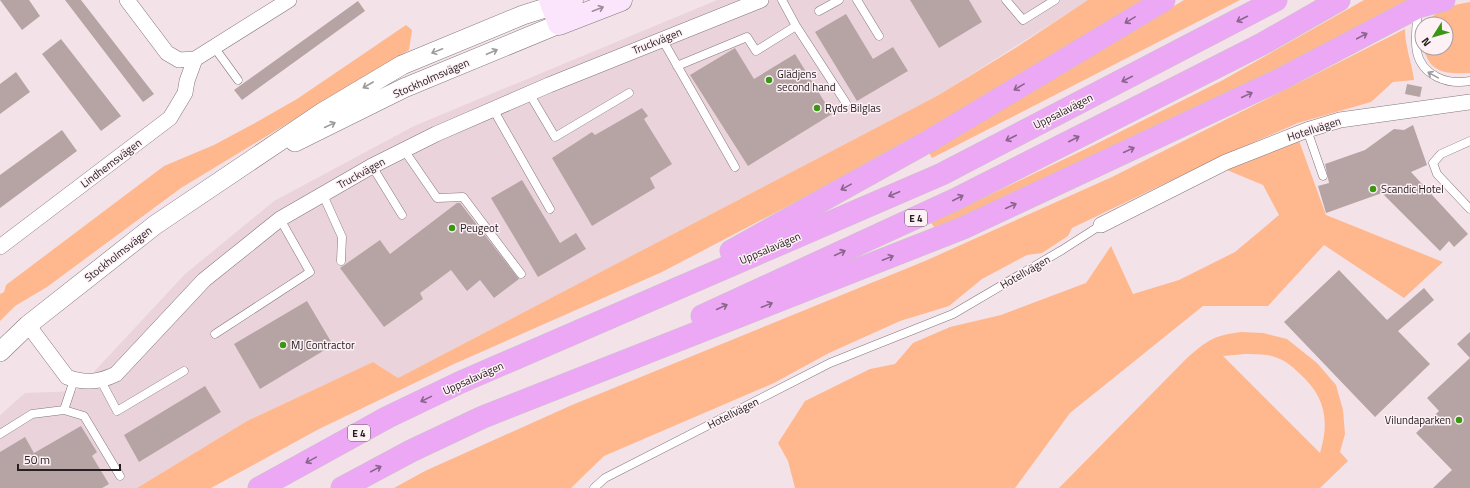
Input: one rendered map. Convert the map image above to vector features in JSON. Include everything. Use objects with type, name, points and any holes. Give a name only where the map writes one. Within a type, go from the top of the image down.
[{"type":"highway","points":[[461,382],[715,260],[929,141],[1164,0]]},
{"type":"highway","name":"Uppsalavägen","points":[[259,488],[388,417],[461,382],[942,174],[1276,0]]},
{"type":"highway","name":"E 4","points":[[342,488],[410,451],[954,200],[1262,44],[1339,0]]},
{"type":"highway","points":[[483,417],[963,228],[1279,80],[1418,7],[1444,0]]},
{"type":"main road","name":"Stockholmsvägen","points":[[563,7],[621,0]]},
{"type":"street","points":[[127,0],[167,53],[179,60],[196,59],[289,0]]},
{"type":"street","name":"Truckvägen","points":[[101,381],[116,374],[204,280],[280,219],[372,166],[493,109],[761,0]]},
{"type":"street","name":"Stockholmsvägen","points":[[0,352],[28,325],[155,225],[322,112],[402,65],[523,15],[563,7]]},
{"type":"street","name":"Lindhemsvägen","points":[[0,247],[170,118],[185,93],[187,81],[196,59]]},
{"type":"street","name":"Hotellvägen","points":[[1101,225],[1226,162],[1307,130],[1340,120],[1470,102]]},
{"type":"street","points":[[28,325],[67,377],[74,380],[101,381]]},
{"type":"lane","points":[[782,0],[796,26],[846,103]]},
{"type":"lane","points":[[819,11],[839,0]]},
{"type":"lane","points":[[857,0],[879,36]]},
{"type":"lane","points":[[1006,0],[1023,20],[1055,0]]},
{"type":"lane","points":[[1418,7],[1416,47],[1419,61],[1427,72],[1444,81],[1470,81]]},
{"type":"lane","points":[[677,66],[747,37],[756,52],[796,26]]},
{"type":"lane","points":[[662,39],[735,167]]},
{"type":"lane","points":[[214,47],[238,80]]},
{"type":"lane","points":[[529,94],[555,136],[629,93]]},
{"type":"lane","points":[[493,109],[550,209]]},
{"type":"lane","points":[[1307,130],[1323,176]]},
{"type":"lane","points":[[1470,141],[1441,154],[1433,163],[1437,174],[1470,210]]},
{"type":"lane","points":[[404,150],[437,198],[462,197],[520,274]]},
{"type":"lane","points":[[372,166],[402,215]]},
{"type":"lane","points":[[323,195],[342,237],[340,261]]},
{"type":"lane","points":[[214,334],[310,272],[280,219]]},
{"type":"lane","name":"Hotellvägen","points":[[594,488],[605,478],[830,363],[953,314],[1056,254],[1101,225]]},
{"type":"lane","points":[[101,381],[117,411],[184,371]]},
{"type":"lane","points":[[64,410],[74,380]]},
{"type":"lane","points":[[0,434],[32,414],[64,410],[84,416],[120,476]]},
{"type":"shaded area","points":[[717,0],[1089,0],[937,96],[398,378],[373,362],[247,421],[137,488],[0,488],[0,415],[25,393],[76,391],[185,274],[274,201],[414,126]]},
{"type":"shaded area","points":[[1088,0],[1144,0],[987,96],[811,194],[662,272],[454,364],[319,429],[211,488],[137,488],[247,421],[373,362],[398,378],[937,96],[1017,47]]},
{"type":"shaded area","points":[[1184,0],[1240,0],[932,158],[929,153]]},
{"type":"shaded area","points":[[1364,0],[1414,0],[1271,75],[936,229],[931,223],[1094,145],[1223,80]]},
{"type":"shaded area","points":[[1470,2],[1470,73],[1441,71],[1430,63],[1427,56],[1454,56],[1454,16],[1434,16],[1445,8]]},
{"type":"shaded area","points":[[406,25],[412,30],[409,50],[181,188],[47,287],[15,306],[0,321],[0,294],[4,292],[6,285],[164,166],[214,145],[297,99]]},
{"type":"shaded area","points":[[1405,29],[1406,42],[1414,80],[1393,82],[1371,102],[1298,123],[1220,157],[1072,228],[1068,236],[1042,253],[1027,255],[982,279],[949,306],[900,321],[829,353],[774,383],[604,456],[571,488],[394,488],[425,471],[572,405],[925,261],[1112,177]]},
{"type":"shaded area","points":[[1298,138],[1326,215],[1443,262],[1404,298],[1324,245],[1268,306],[1203,306],[1070,413],[1015,488],[795,488],[788,461],[778,443],[805,401],[870,369],[895,364],[913,343],[950,327],[1001,315],[1086,283],[1111,246],[1133,294],[1179,280],[1235,252],[1279,215],[1263,185],[1227,170]]},
{"type":"shaded area","points":[[1241,332],[1263,333],[1287,339],[1317,363],[1336,385],[1343,410],[1345,434],[1340,452],[1348,461],[1320,488],[1059,488],[1186,359],[1200,347],[1217,337]],"holes":[[[1248,354],[1267,355],[1284,361],[1299,373],[1315,391],[1320,400],[1325,419],[1325,430],[1320,453],[1223,356]]]},
{"type":"building","points":[[0,0],[29,0],[40,16],[22,30]]},
{"type":"building","points":[[65,0],[81,0],[154,94],[143,102]]},
{"type":"building","points":[[910,0],[969,0],[982,22],[939,48]]},
{"type":"building","points":[[358,1],[365,11],[242,100],[234,90]]},
{"type":"building","points":[[846,14],[873,59],[893,47],[908,71],[857,101],[815,32]]},
{"type":"building","points":[[61,39],[121,116],[101,131],[42,54]]},
{"type":"building","points":[[735,48],[754,79],[795,54],[832,114],[748,166],[690,75]]},
{"type":"building","points":[[16,72],[30,92],[0,114],[0,84]]},
{"type":"building","points":[[1407,84],[1422,87],[1420,97],[1405,94]]},
{"type":"building","points":[[642,108],[648,116],[644,119],[672,164],[650,178],[655,188],[592,226],[552,158],[592,132],[595,135]]},
{"type":"building","name":"Scandic Hotel","points":[[1413,125],[1427,165],[1411,172],[1468,234],[1454,247],[1449,241],[1440,251],[1382,193],[1326,213],[1318,186],[1329,183],[1325,164],[1365,150],[1394,129],[1404,130]]},
{"type":"building","points":[[62,130],[77,151],[0,208],[0,175]]},
{"type":"building","points":[[522,180],[560,243],[576,233],[586,249],[538,277],[491,198]]},
{"type":"building","name":"Peugeot","points":[[457,203],[460,203],[519,279],[494,298],[480,280],[467,291],[451,270],[420,293],[423,299],[384,327],[340,268],[380,240],[390,254]]},
{"type":"building","points":[[1339,270],[1387,320],[1424,288],[1434,300],[1398,331],[1430,364],[1375,417],[1284,322]]},
{"type":"building","name":"MJ Contractor","points":[[307,301],[333,345],[260,389],[234,344]]},
{"type":"building","points":[[1470,332],[1470,358],[1457,344]]},
{"type":"building","points":[[1470,358],[1470,488],[1433,488],[1452,470],[1416,433],[1439,411],[1427,398]]},
{"type":"building","points":[[205,386],[221,412],[139,462],[124,435]]},
{"type":"building","points":[[81,426],[97,452],[92,456],[109,484],[102,488],[0,488],[0,452],[25,437],[34,453]]},
{"type":"place","name":"Glädjens second hand","points":[[769,80]]},
{"type":"place","name":"Ryds Bilglas","points":[[817,108]]},
{"type":"place","name":"Scandic Hotel","points":[[1373,189]]},
{"type":"place","name":"Peugeot","points":[[452,228]]},
{"type":"place","name":"MJ Contractor","points":[[283,345]]},
{"type":"place","name":"Vilundaparken","points":[[1459,420]]}]
